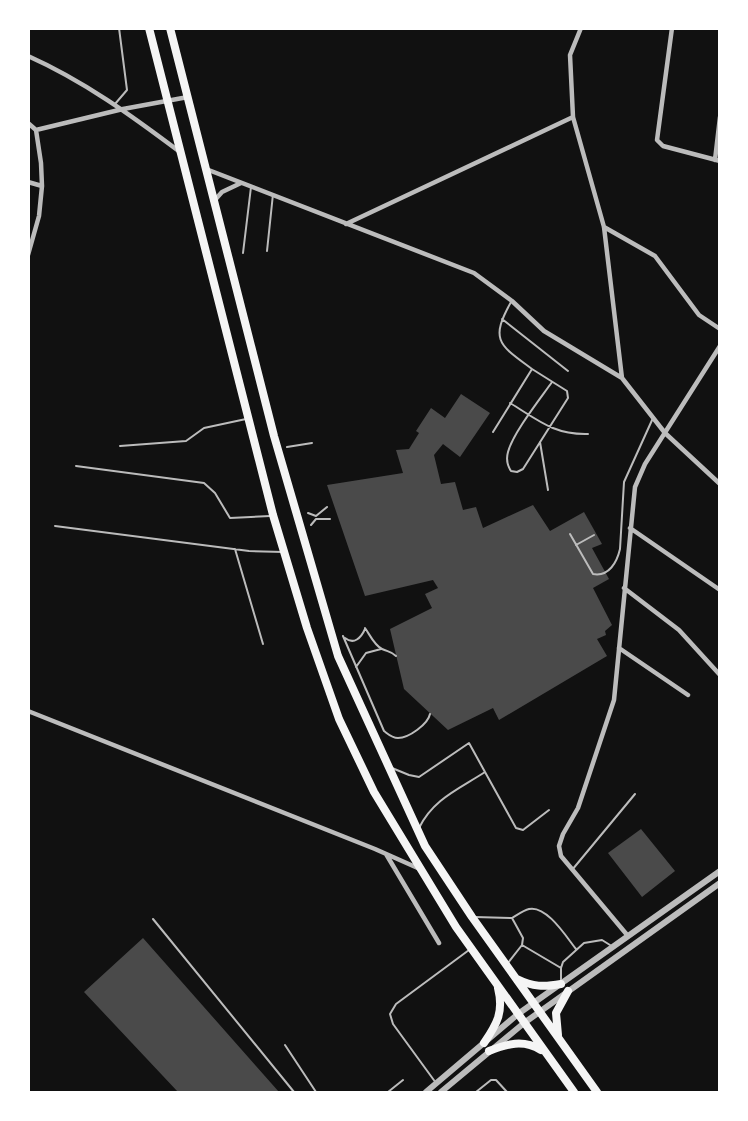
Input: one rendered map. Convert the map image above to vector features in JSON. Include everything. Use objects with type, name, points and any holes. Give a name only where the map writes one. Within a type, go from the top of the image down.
[{"type":"highway","points":[[149,28],[283,552],[339,719],[374,792],[420,869],[471,948],[574,1092]]},
{"type":"highway","points":[[170,28],[274,436],[338,656],[425,846],[472,917],[597,1092]]},
{"type":"highway","points":[[516,978],[530,986],[561,984]]},
{"type":"highway","points":[[484,1043],[495,1027],[500,1014],[501,1002],[497,984]]},
{"type":"highway","points":[[559,1039],[555,1013],[568,991]]},
{"type":"highway","points":[[489,1052],[504,1045],[523,1043],[533,1045],[546,1054]]},
{"type":"street","points":[[581,28],[570,55],[573,117],[604,227],[622,378]]},
{"type":"street","points":[[672,28],[657,140],[663,146],[717,160],[720,117]]},
{"type":"street","points":[[28,56],[50,66],[123,109],[182,154]]},
{"type":"street","points":[[36,130],[123,109],[188,97]]},
{"type":"street","points":[[346,224],[573,117]]},
{"type":"street","points":[[28,123],[36,130],[42,186],[39,216],[28,255]]},
{"type":"street","points":[[206,169],[474,273],[512,301],[544,331],[622,378],[665,433],[720,484]]},
{"type":"street","points":[[28,182],[42,186]]},
{"type":"street","points":[[214,201],[222,192],[241,183]]},
{"type":"street","points":[[604,227],[655,256],[699,315],[720,329]]},
{"type":"street","points":[[628,936],[561,856],[559,846],[578,808],[614,700],[635,487],[645,464],[720,346]]},
{"type":"street","points":[[630,528],[720,590]]},
{"type":"street","points":[[624,588],[679,630],[719,674]]},
{"type":"street","points":[[619,648],[688,695]]},
{"type":"street","points":[[28,711],[420,869]]},
{"type":"street","points":[[386,854],[439,943]]},
{"type":"street","points":[[426,1092],[518,1014],[720,871]]},
{"type":"street","points":[[441,1092],[524,1023],[720,883]]},
{"type":"lane","points":[[115,104],[127,90],[118,28]]},
{"type":"lane","points":[[336,28],[367,29]]},
{"type":"lane","points":[[243,253],[251,187]]},
{"type":"lane","points":[[267,251],[273,194]]},
{"type":"lane","points":[[512,301],[499,330],[501,344],[532,369],[567,391],[568,395],[567,401],[523,469],[518,472],[512,471],[507,462],[508,450],[529,414],[552,382]]},
{"type":"lane","points":[[502,319],[568,371]]},
{"type":"lane","points":[[493,432],[532,369]]},
{"type":"lane","points":[[510,403],[549,427],[572,435],[588,434]]},
{"type":"lane","points":[[120,446],[186,441],[204,428],[248,418]]},
{"type":"lane","points":[[570,534],[593,574],[598,575],[608,571],[618,560],[624,482],[653,418]]},
{"type":"lane","points":[[540,442],[548,490]]},
{"type":"lane","points":[[288,447],[312,443]]},
{"type":"lane","points":[[76,466],[204,483],[215,493],[230,518],[273,515]]},
{"type":"lane","points":[[308,513],[316,516],[327,507]]},
{"type":"lane","points":[[311,525],[316,519],[330,519]]},
{"type":"lane","points":[[55,526],[235,549],[283,552]]},
{"type":"lane","points":[[576,545],[594,535]]},
{"type":"lane","points":[[235,549],[264,644]]},
{"type":"lane","points":[[396,656],[374,642],[365,628],[361,637],[355,641],[349,641],[343,636],[384,731],[390,736],[399,738],[406,736],[426,723],[430,714]]},
{"type":"lane","points":[[356,667],[366,653],[382,649]]},
{"type":"lane","points":[[388,766],[419,777],[469,743],[516,828],[523,830],[549,810]]},
{"type":"lane","points":[[418,831],[426,814],[436,802],[485,772]]},
{"type":"lane","points":[[572,870],[634,794]]},
{"type":"lane","points":[[472,917],[512,918],[530,909],[538,909],[547,914],[576,950]]},
{"type":"lane","points":[[507,966],[522,945],[523,936],[512,918]]},
{"type":"lane","points":[[153,919],[294,1092]]},
{"type":"lane","points":[[561,984],[563,962],[584,943],[602,940],[613,947]]},
{"type":"lane","points":[[522,945],[561,968]]},
{"type":"lane","points":[[437,1083],[393,1024],[390,1014],[396,1004],[471,948]]},
{"type":"lane","points":[[285,1045],[316,1092]]},
{"type":"lane","points":[[388,1092],[403,1080]]},
{"type":"lane","points":[[476,1092],[491,1080],[496,1080],[507,1092]]},
{"type":"building","points":[[461,394],[490,413],[460,457],[443,444],[434,455],[441,484],[455,482],[463,510],[476,507],[483,528],[533,505],[550,531],[584,512],[602,544],[592,548],[609,579],[593,588],[612,625],[605,631],[606,635],[597,639],[607,656],[499,720],[493,708],[448,730],[404,689],[390,629],[432,608],[425,594],[438,588],[433,580],[365,596],[327,485],[403,473],[396,450],[409,449],[419,433],[416,431],[431,408],[445,418]]},
{"type":"building","points":[[641,829],[675,871],[642,897],[608,853]]},
{"type":"building","points":[[143,938],[279,1092],[178,1092],[84,992]]}]
